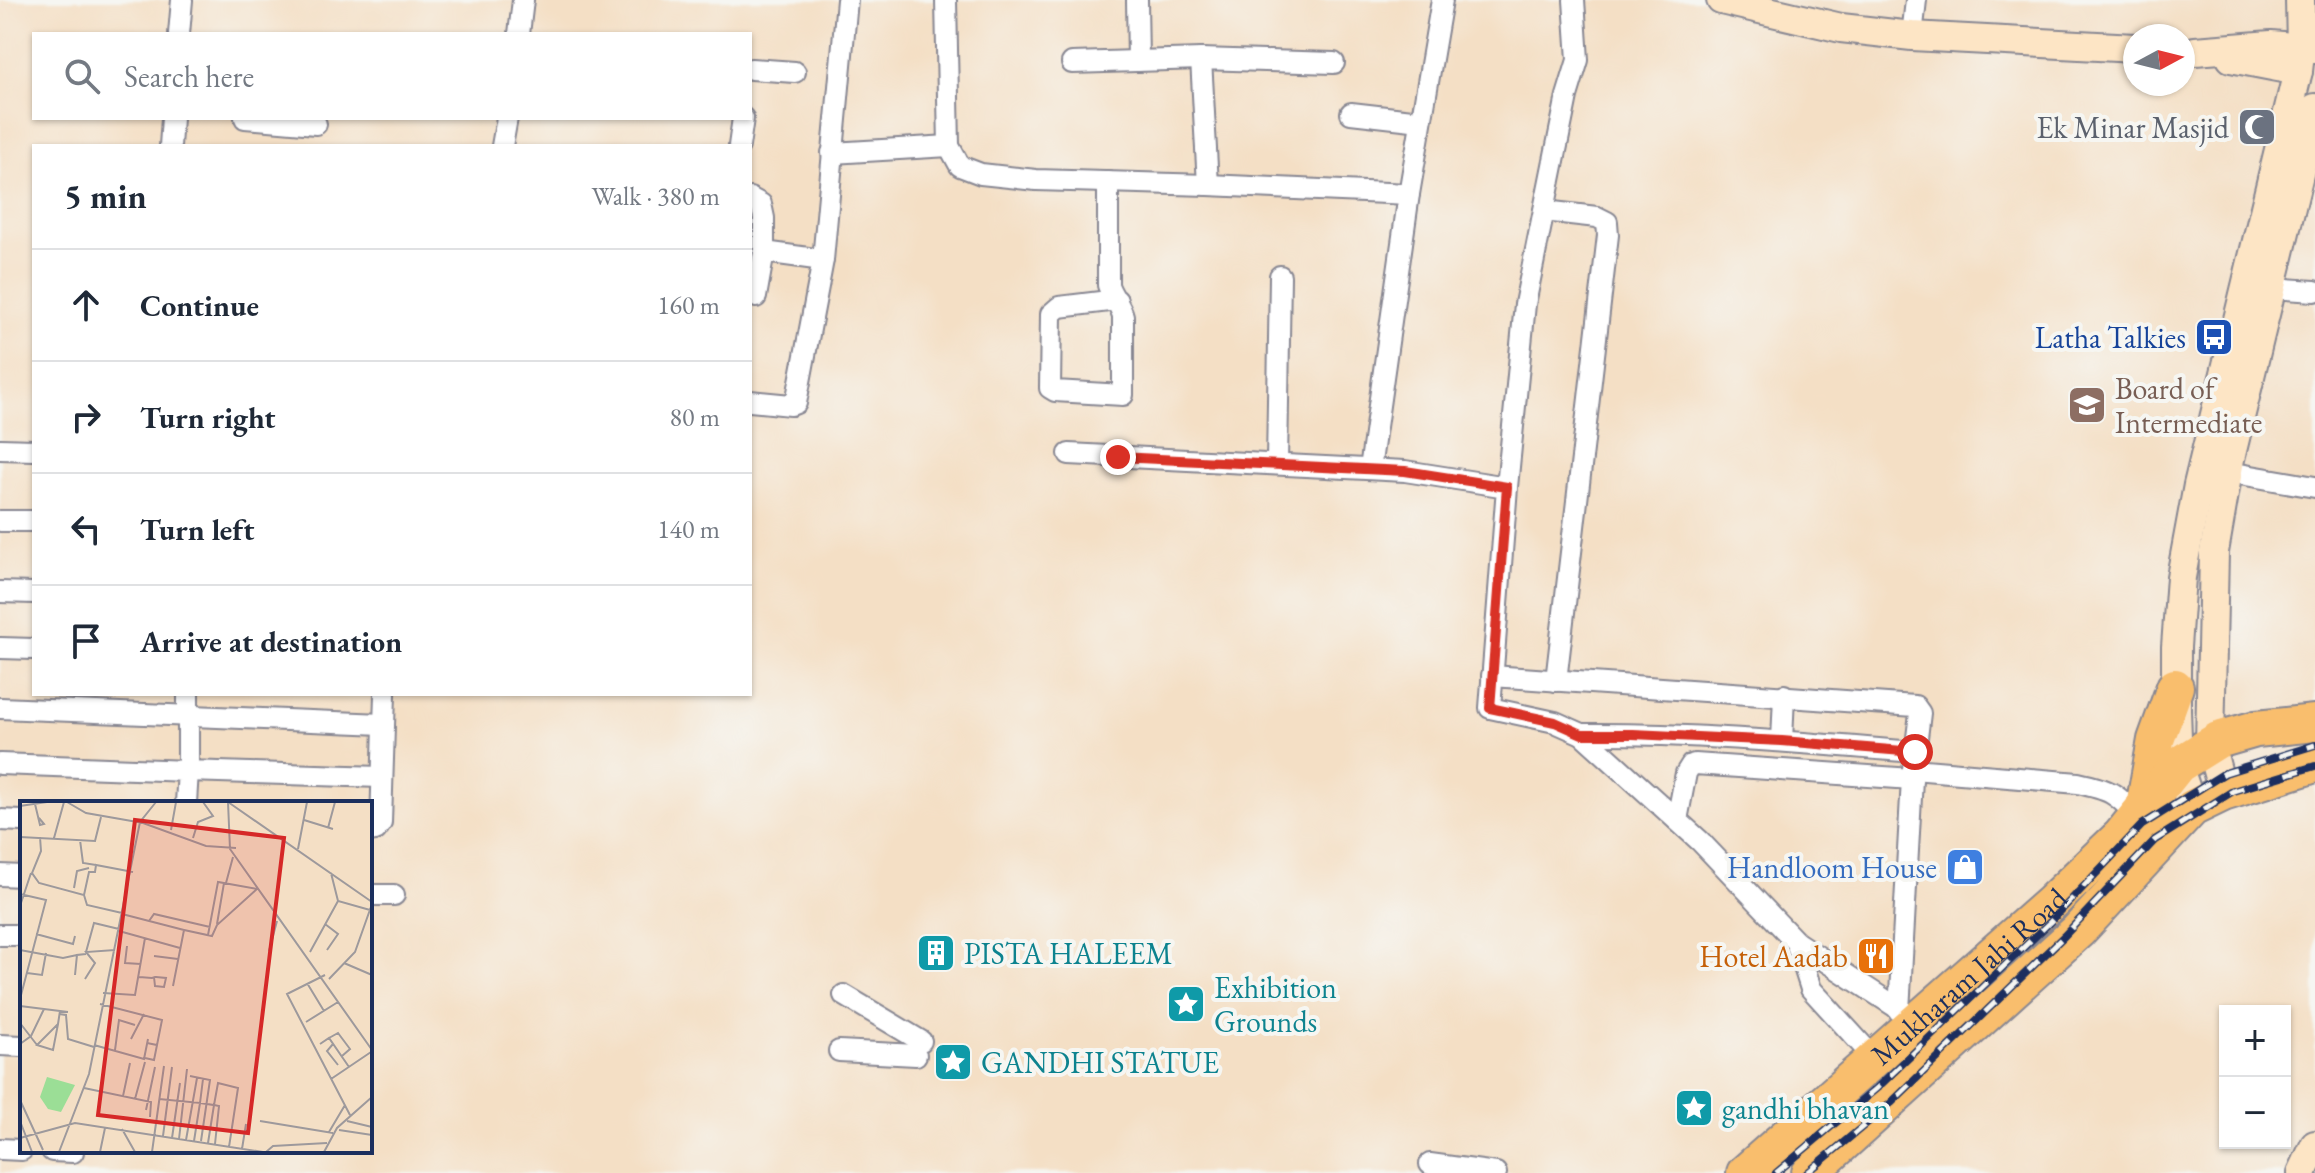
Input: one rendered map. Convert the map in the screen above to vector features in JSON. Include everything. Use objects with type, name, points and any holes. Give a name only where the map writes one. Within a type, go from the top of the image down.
[{"type":"highway","points":[[2141,812],[2156,740],[2175,687]]},
{"type":"highway","name":"Mukharam Jahi Road","points":[[1745,1173],[1874,1058],[1907,1015],[2051,903],[2121,836],[2178,765],[2210,744],[2256,729],[2315,723]]},
{"type":"highway","points":[[2208,800],[2315,764]]},
{"type":"highway","name":"Mukharam Jahi Road","points":[[1810,1173],[2078,931],[2208,800]]},
{"type":"main road","points":[[1721,0],[1841,28],[1912,36],[2123,47]]},
{"type":"main road","points":[[2208,800],[2214,552],[2228,472],[2271,288],[2298,154],[2304,55],[2300,0]]},
{"type":"main road","points":[[2195,51],[2304,55]]},
{"type":"main road","points":[[2208,800],[2178,765],[2175,687],[2181,577],[2198,485],[2298,154],[2315,108]]},
{"type":"main road","points":[[2302,1173],[2315,1145]]},
{"type":"street","points":[[179,32],[182,0]]},
{"type":"street","points":[[519,32],[523,0]]},
{"type":"street","points":[[752,401],[796,403],[823,260],[847,0]]},
{"type":"street","points":[[946,0],[949,146],[960,166],[981,174],[1036,180],[1409,194]]},
{"type":"street","points":[[1137,0],[1138,61]]},
{"type":"street","points":[[1370,469],[1409,194],[1442,0]]},
{"type":"street","points":[[1574,0],[1578,60],[1567,96],[1525,304],[1490,708],[1555,722],[1582,734],[1677,820],[1796,942],[1907,1015]]},
{"type":"street","points":[[1912,36],[1916,0]]},
{"type":"street","points":[[1201,59],[1208,185]]},
{"type":"street","points":[[1072,63],[1201,59],[1334,63]]},
{"type":"street","points":[[752,71],[795,72]]},
{"type":"street","points":[[1351,113],[1421,121]]},
{"type":"street","points":[[170,144],[172,120]]},
{"type":"street","points":[[269,120],[316,124]]},
{"type":"street","points":[[502,144],[507,120]]},
{"type":"street","points":[[739,144],[743,120]]},
{"type":"street","points":[[832,153],[949,146]]},
{"type":"street","points":[[1108,182],[1108,285],[1121,306],[1125,328],[1123,395],[1055,391],[1050,388],[1051,314],[1059,307],[1117,300]]},
{"type":"street","points":[[752,199],[761,204],[764,218],[764,252],[756,297]]},
{"type":"street","points":[[1544,211],[1597,217],[1607,222],[1608,235],[1556,681]]},
{"type":"street","points":[[764,252],[823,260]]},
{"type":"street","points":[[1277,464],[1280,276]]},
{"type":"street","points":[[2271,288],[2315,291]]},
{"type":"street","points":[[0,449],[32,450]]},
{"type":"street","points":[[1069,454],[1405,471],[1507,487]]},
{"type":"street","points":[[2228,472],[2315,487]]},
{"type":"street","points":[[0,521],[32,521]]},
{"type":"street","points":[[0,592],[32,593]]},
{"type":"street","points":[[0,648],[32,649]]},
{"type":"street","points":[[1492,676],[1915,706],[1920,713],[1914,767],[1907,1015]]},
{"type":"street","points":[[1782,741],[1784,695]]},
{"type":"street","points":[[186,801],[188,696]]},
{"type":"street","points":[[372,831],[381,823],[385,696]]},
{"type":"street","points":[[0,708],[383,724]]},
{"type":"street","points":[[1582,734],[1782,741],[1914,767]]},
{"type":"street","points":[[0,764],[381,777]]},
{"type":"street","points":[[1677,820],[1686,773],[1695,764],[1914,767],[2078,783],[2105,789],[2141,812]]},
{"type":"street","points":[[0,820],[20,821]]},
{"type":"street","points":[[0,875],[20,876]]},
{"type":"street","points":[[372,895],[394,895]]},
{"type":"street","points":[[1796,942],[1811,989],[1874,1058]]},
{"type":"street","points":[[839,1051],[918,1048],[844,995]]},
{"type":"street","points":[[0,1045],[20,1046]]},
{"type":"street","points":[[0,1149],[20,1150]]},
{"type":"street","points":[[1430,1164],[1496,1173]]},
{"type":"railway","points":[[1776,1173],[1877,1088],[2050,922],[2142,825],[2225,773],[2315,745]]},
{"type":"railway","points":[[1807,1173],[1891,1103],[2064,936],[2155,840],[2233,791],[2315,766]]},
{"type":"place","name":"Ek Minar Masjid","points":[[2257,127]]},
{"type":"place","name":"Latha Talkies","points":[[2214,337]]},
{"type":"place","name":"Board of Intermediate","points":[[2087,405]]},
{"type":"place","name":"Handloom House","points":[[1965,867]]},
{"type":"place","name":"PISTA HALEEM","points":[[936,953]]},
{"type":"place","name":"Hotel Aadab","points":[[1876,956]]},
{"type":"place","name":"Exhibition Grounds","points":[[1186,1004]]},
{"type":"place","name":"GANDHI STATUE","points":[[953,1062]]},
{"type":"place","name":"gandhi bhavan","points":[[1694,1108]]},
{"type":"route","points":[[1118,457],[1405,471],[1507,487],[1490,708],[1555,722],[1582,734],[1782,741],[1915,752]]}]
